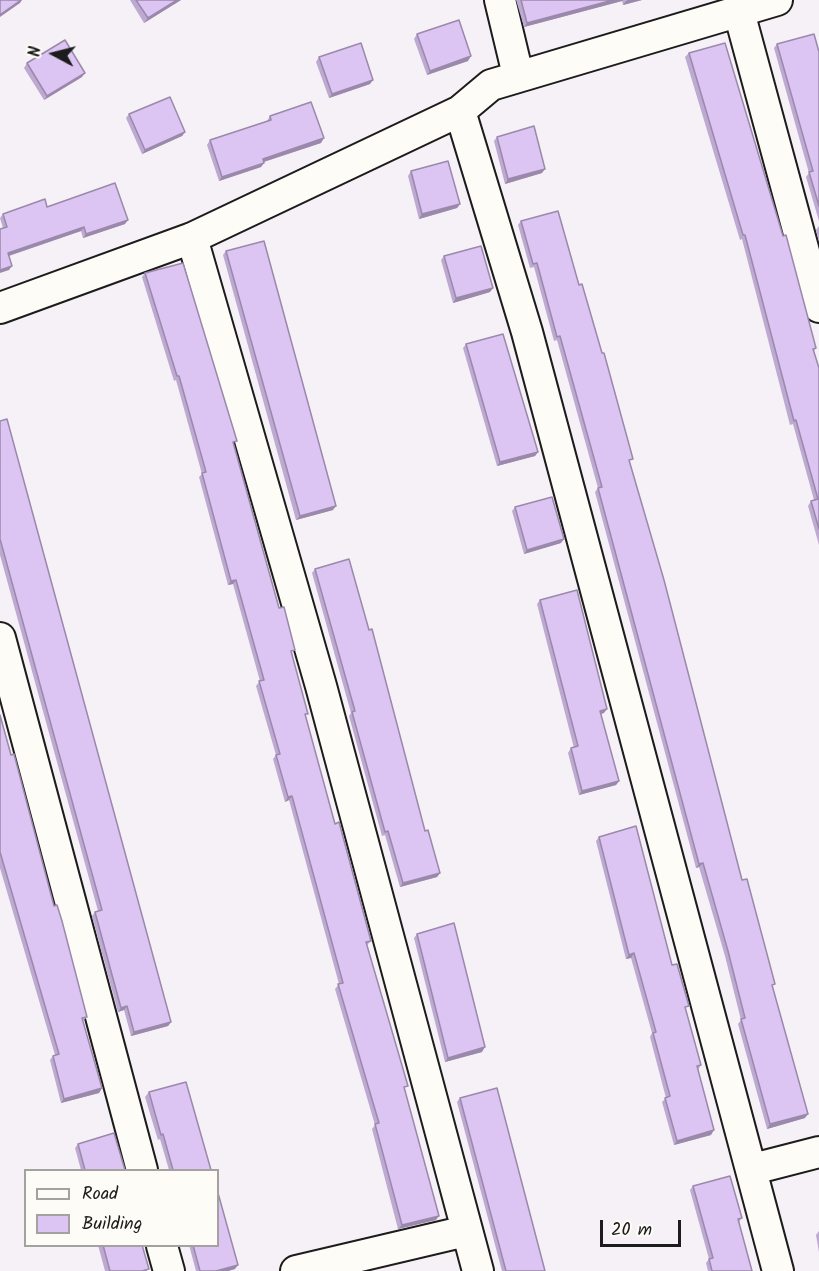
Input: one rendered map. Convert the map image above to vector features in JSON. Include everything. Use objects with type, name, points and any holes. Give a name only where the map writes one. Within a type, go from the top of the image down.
[{"type":"street","points":[[500,0],[518,75]]},
{"type":"street","points":[[0,308],[192,238],[460,111],[491,85],[518,75],[777,0]]},
{"type":"street","points":[[739,12],[819,307]]},
{"type":"street","points":[[460,111],[527,333],[753,1169],[778,1271]]},
{"type":"street","points":[[192,238],[321,686],[478,1271]]},
{"type":"street","points":[[0,638],[142,1169]]},
{"type":"street","points":[[753,1169],[819,1152]]},
{"type":"street","points":[[296,1271],[466,1231]]},
{"type":"street","points":[[163,1247],[169,1271]]},
{"type":"building","points":[[0,0],[21,0],[0,15]]},
{"type":"building","points":[[136,0],[177,0],[148,18]]},
{"type":"building","points":[[521,0],[613,0],[527,23]]},
{"type":"building","points":[[459,20],[471,56],[430,71],[417,34]]},
{"type":"building","points":[[814,34],[819,52],[819,206],[809,172],[813,171],[777,44]]},
{"type":"building","points":[[65,40],[85,73],[47,96],[27,63]]},
{"type":"building","points":[[361,43],[373,80],[332,94],[319,57]]},
{"type":"building","points":[[725,43],[783,236],[786,235],[816,348],[813,349],[819,368],[819,529],[811,501],[818,499],[796,420],[794,421],[745,235],[743,235],[689,53]]},
{"type":"building","points":[[170,97],[185,132],[145,150],[129,114]]},
{"type":"building","points":[[311,102],[324,138],[263,159],[264,163],[222,177],[210,140],[271,120],[270,116]]},
{"type":"building","points":[[534,126],[545,169],[508,179],[497,137]]},
{"type":"building","points":[[448,161],[460,204],[422,214],[411,171]]},
{"type":"building","points":[[115,183],[128,220],[86,234],[84,227],[8,253],[12,266],[0,270],[0,229],[7,227],[3,214],[45,199],[47,207]]},
{"type":"building","points":[[558,211],[579,285],[582,284],[602,353],[604,353],[633,459],[629,460],[664,580],[742,880],[747,879],[775,984],[772,985],[808,1114],[770,1124],[741,1019],[745,1018],[728,951],[703,863],[699,864],[598,488],[602,487],[560,336],[557,337],[537,263],[533,264],[521,221]]},
{"type":"building","points":[[264,241],[336,506],[300,516],[226,251]]},
{"type":"building","points":[[481,246],[493,288],[456,298],[444,256]]},
{"type":"building","points":[[183,263],[237,441],[233,442],[279,608],[284,607],[295,650],[291,651],[308,714],[305,714],[335,824],[339,822],[371,941],[366,942],[408,1086],[404,1087],[439,1216],[402,1225],[375,1124],[379,1123],[338,984],[343,983],[292,796],[288,797],[276,755],[280,754],[259,681],[264,680],[236,580],[231,581],[202,473],[206,472],[179,376],[177,376],[145,273]]},
{"type":"building","points":[[503,334],[538,452],[500,462],[466,344]]},
{"type":"building","points":[[7,419],[171,1022],[134,1032],[127,1006],[121,1008],[95,912],[102,910],[0,539],[0,421]]},
{"type":"building","points":[[552,497],[564,539],[527,550],[515,507]]},
{"type":"building","points":[[349,559],[369,630],[372,629],[425,831],[428,830],[440,873],[403,883],[388,831],[385,832],[352,712],[355,711],[315,569]]},
{"type":"building","points":[[577,590],[607,709],[600,711],[619,781],[582,791],[571,748],[578,746],[540,600]]},
{"type":"building","points":[[0,715],[11,755],[14,754],[54,906],[57,905],[62,921],[87,1017],[82,1018],[102,1088],[64,1099],[53,1056],[59,1054],[0,852]]},
{"type":"building","points":[[636,826],[672,965],[677,964],[689,1006],[685,1007],[701,1065],[697,1066],[714,1130],[677,1141],[665,1098],[670,1096],[653,1033],[656,1032],[634,953],[629,955],[599,837]]},
{"type":"building","points":[[454,923],[485,1047],[448,1058],[417,934]]},
{"type":"building","points":[[186,1082],[211,1169],[173,1169],[149,1092]]},
{"type":"building","points":[[497,1088],[545,1271],[506,1271],[460,1098]]},
{"type":"building","points":[[114,1133],[125,1169],[85,1169],[78,1144]]},
{"type":"building","points":[[730,1176],[742,1218],[738,1219],[752,1271],[712,1271],[709,1259],[713,1258],[693,1186]]},
{"type":"building","points":[[219,1197],[238,1265],[216,1271],[200,1271],[194,1247],[219,1247]]},
{"type":"building","points":[[104,1247],[143,1247],[149,1269],[110,1271]]}]
